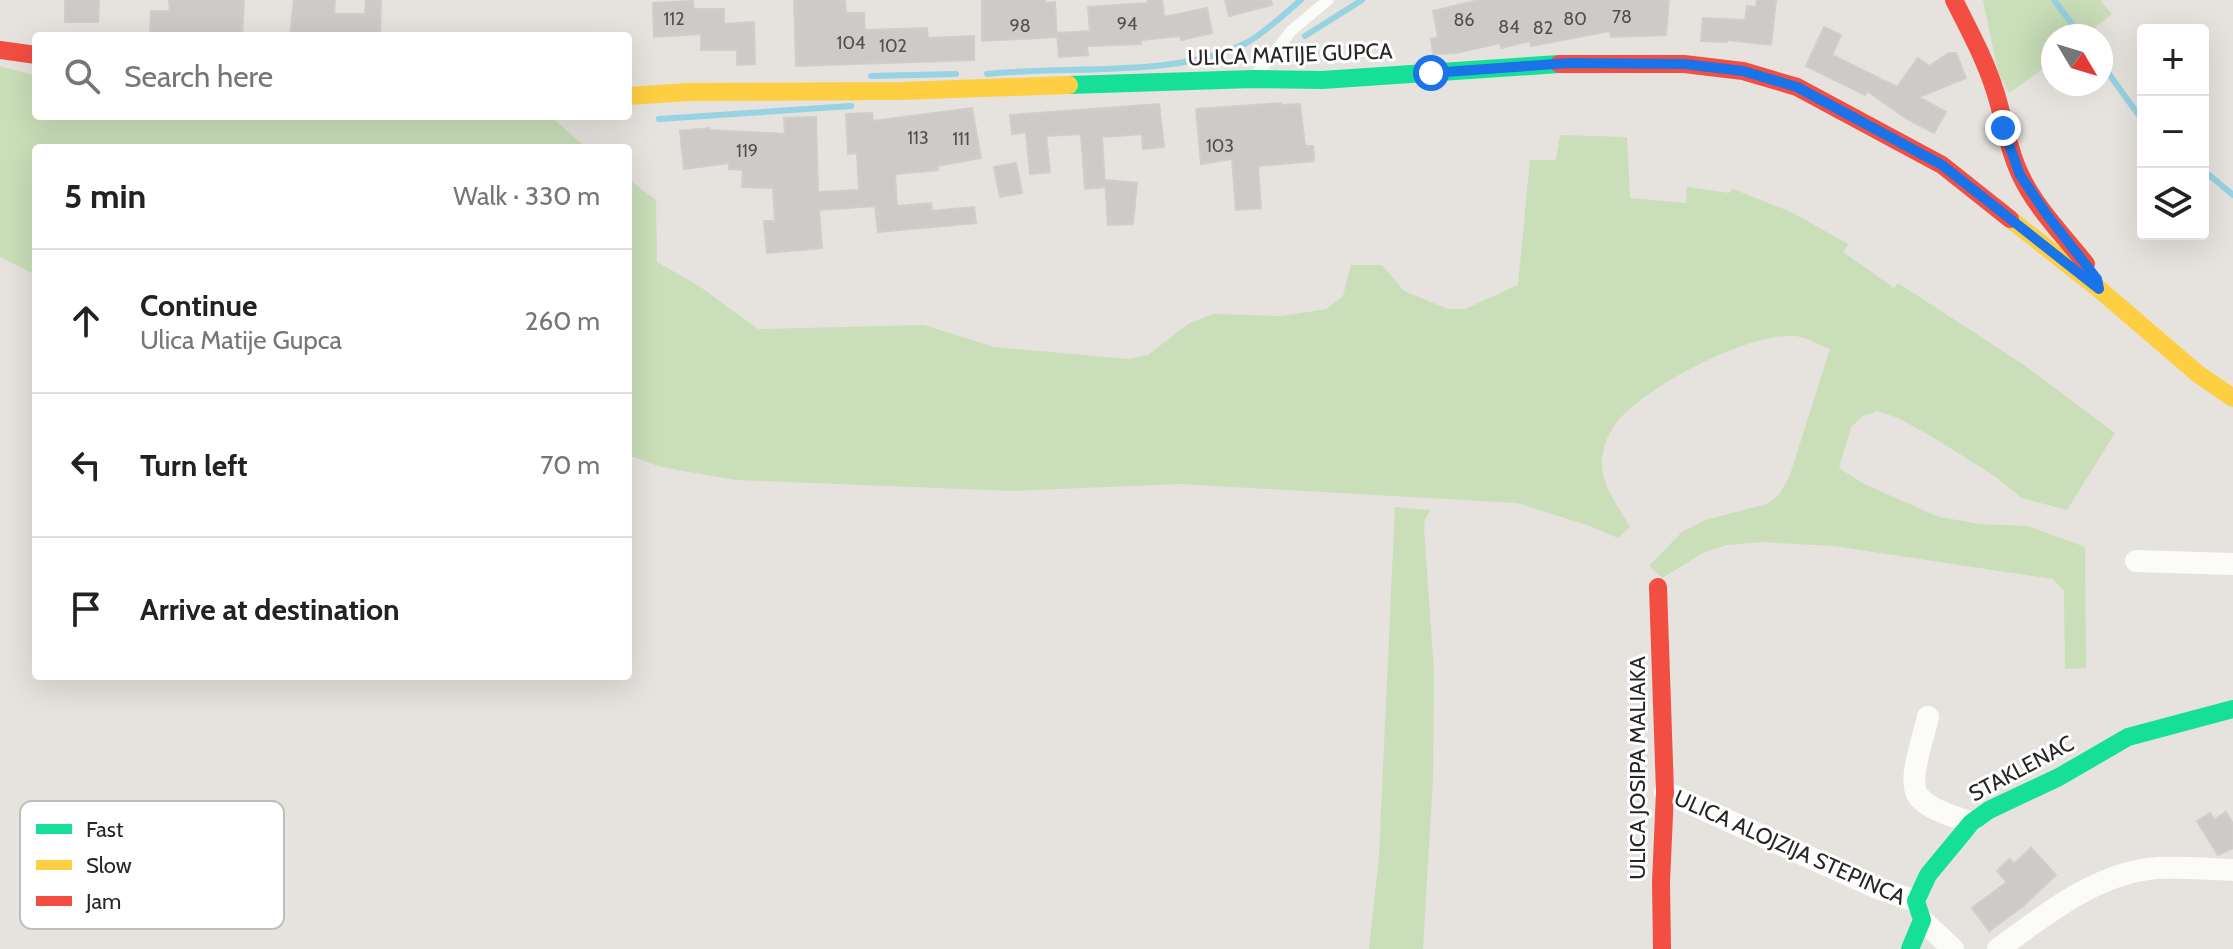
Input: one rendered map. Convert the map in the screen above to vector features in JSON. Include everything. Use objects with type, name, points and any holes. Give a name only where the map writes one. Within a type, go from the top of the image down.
[{"type":"street","points":[[1954,0],[1978,47],[1996,93],[2003,128],[2020,175],[2097,279],[2099,289]]},
{"type":"street","points":[[0,50],[32,54]]},
{"type":"street","name":"ULICA MATIJE GUPCA","points":[[632,96],[687,92],[901,91],[1253,79],[1322,80],[1569,63],[1684,64],[1743,71],[1797,87],[1942,165],[2099,289],[2198,374],[2233,398]]},
{"type":"street","points":[[2136,561],[2233,564]]},
{"type":"street","name":"ULICA JOSIPA MALIAKA","points":[[1658,587],[1665,792],[1662,949]]},
{"type":"street","name":"STAKLENAC","points":[[1910,949],[1928,875],[1971,823],[1989,810],[2059,777],[2128,737],[2233,709]]},
{"type":"street","points":[[1928,717],[1913,784],[1918,797],[1971,823]]},
{"type":"street","name":"ULICA ALOJZIJA STEPINCA","points":[[1665,792],[1877,888],[1919,911],[1953,949]]},
{"type":"street","points":[[1998,949],[2078,895],[2116,877],[2156,868],[2233,870]]},
{"type":"lane","points":[[1253,79],[1291,31],[1328,0]]},
{"type":"green space","points":[[1983,0],[2100,0],[2112,14],[2099,24],[2041,24],[2041,70],[2009,93],[1998,72]]},
{"type":"green space","points":[[0,66],[32,75],[32,120],[555,120],[582,144],[32,144],[32,273],[0,257]]},
{"type":"green space","points":[[1560,135],[1627,137],[1630,198],[1686,203],[1687,187],[1729,193],[1733,189],[1791,212],[1848,244],[1843,252],[1894,288],[1898,283],[2024,365],[2115,433],[2067,510],[2022,498],[1993,475],[1931,436],[1898,418],[1877,411],[1863,416],[1851,427],[1839,468],[1864,484],[1939,517],[1980,524],[2028,526],[2085,547],[2086,668],[2065,669],[2064,591],[2053,579],[1834,546],[1762,542],[1726,545],[1703,553],[1662,578],[1649,566],[1682,532],[1705,520],[1767,504],[1778,496],[1789,478],[1830,349],[1796,336],[1776,337],[1725,353],[1671,380],[1627,411],[1609,435],[1602,457],[1603,475],[1609,491],[1630,527],[1618,538],[1517,503],[1180,484],[1013,491],[736,480],[661,467],[632,456],[632,182],[656,200],[657,262],[699,286],[758,329],[924,325],[994,347],[1128,359],[1148,355],[1188,324],[1213,314],[1282,316],[1327,309],[1343,296],[1351,265],[1382,265],[1404,291],[1448,309],[1465,309],[1518,285],[1530,160],[1556,160]]},
{"type":"green space","points":[[1395,507],[1431,510],[1425,519],[1424,529],[1434,672],[1433,777],[1423,949],[1369,949],[1379,855]]},
{"type":"building","points":[[65,0],[99,0],[98,22],[65,22]]},
{"type":"building","points":[[169,0],[244,0],[242,32],[150,32],[151,11],[170,11]]},
{"type":"building","points":[[294,0],[335,0],[334,14],[365,14],[366,0],[381,0],[380,32],[290,32]]},
{"type":"building","points":[[794,0],[845,0],[846,13],[864,13],[865,30],[927,28],[928,38],[974,36],[974,60],[796,66]]},
{"type":"building","points":[[982,0],[1055,2],[1057,37],[982,41]]},
{"type":"building","points":[[1148,0],[1162,0],[1164,17],[1207,8],[1212,33],[1181,40],[1180,36],[1141,40],[1141,44],[1087,46],[1088,55],[1059,57],[1057,33],[1090,31],[1088,7],[1148,3]]},
{"type":"building","points":[[1225,0],[1271,0],[1272,5],[1229,16]]},
{"type":"building","points":[[1479,0],[1669,0],[1666,35],[1611,37],[1610,31],[1531,46],[1530,41],[1501,48],[1500,43],[1456,53],[1433,54],[1431,39],[1438,37],[1433,11]]},
{"type":"building","points":[[1757,0],[1776,0],[1771,45],[1727,40],[1701,41],[1703,18],[1745,20],[1747,6],[1756,7]]},
{"type":"building","points":[[693,1],[694,9],[724,9],[724,24],[754,22],[755,64],[737,65],[737,50],[701,50],[701,34],[654,37],[653,3]]},
{"type":"building","points":[[1824,27],[1841,35],[1832,55],[1897,87],[1918,58],[1929,66],[1949,53],[1956,53],[1966,78],[1919,97],[1946,112],[1934,133],[1907,119],[1867,91],[1865,95],[1806,66]]},
{"type":"building","points":[[1159,104],[1164,147],[1143,149],[1142,134],[1102,137],[1105,187],[1085,189],[1081,134],[1046,136],[1050,172],[1030,174],[1026,132],[1012,134],[1010,115]]},
{"type":"building","points":[[1300,104],[1305,146],[1313,146],[1314,161],[1258,166],[1261,208],[1236,210],[1232,159],[1201,164],[1196,109]]},
{"type":"building","points":[[972,108],[981,158],[937,166],[938,170],[895,174],[897,206],[931,203],[932,211],[974,207],[976,223],[878,232],[875,206],[819,210],[822,248],[767,253],[764,221],[775,221],[773,188],[742,187],[743,170],[729,169],[729,163],[684,169],[680,131],[709,128],[785,134],[784,118],[816,117],[818,192],[859,190],[857,153],[848,154],[846,114],[872,113],[873,121]]},
{"type":"building","points":[[1016,163],[1022,193],[1000,197],[994,167]]},
{"type":"building","points":[[1105,180],[1137,183],[1133,224],[1108,225]]},
{"type":"building","points":[[2226,812],[2233,824],[2233,848],[2218,855],[2197,821],[2210,813],[2214,820]]},
{"type":"building","points":[[2031,848],[2056,875],[2023,906],[1989,931],[1972,908],[2007,882],[1997,871],[2009,859],[2014,864]]},
{"type":"waterway","points":[[987,74],[1155,66],[1220,54],[1248,42],[1301,0]]},
{"type":"waterway","points":[[1305,36],[1362,0]]},
{"type":"waterway","points":[[2054,0],[2072,24]]},
{"type":"waterway","points":[[871,76],[956,74]]},
{"type":"waterway","points":[[2113,80],[2137,113]]},
{"type":"waterway","points":[[659,119],[851,106]]},
{"type":"waterway","points":[[2209,175],[2233,195]]},
{"type":"traffic: fast","points":[[1069,85],[1322,80],[1559,64]]},
{"type":"traffic: fast","points":[[1910,949],[1922,920],[1916,901],[1928,875],[1971,823],[1989,810],[2059,777],[2128,737],[2233,709]]},
{"type":"traffic: slow","points":[[632,96],[1069,85]]},
{"type":"traffic: slow","points":[[2010,219],[2099,289],[2198,374],[2233,398]]},
{"type":"traffic: jam","points":[[1954,0],[1991,79],[2020,174],[2042,210],[2086,264]]},
{"type":"traffic: jam","points":[[0,50],[32,54]]},
{"type":"traffic: jam","points":[[1559,64],[1684,64],[1743,71],[1797,87],[1942,165],[2010,219]]},
{"type":"traffic: jam","points":[[1658,587],[1665,792],[1662,949]]},
{"type":"route","points":[[1431,73],[1569,63],[1684,64],[1743,71],[1797,87],[1942,165],[2099,289],[2097,279],[2020,175],[2003,128]]}]
